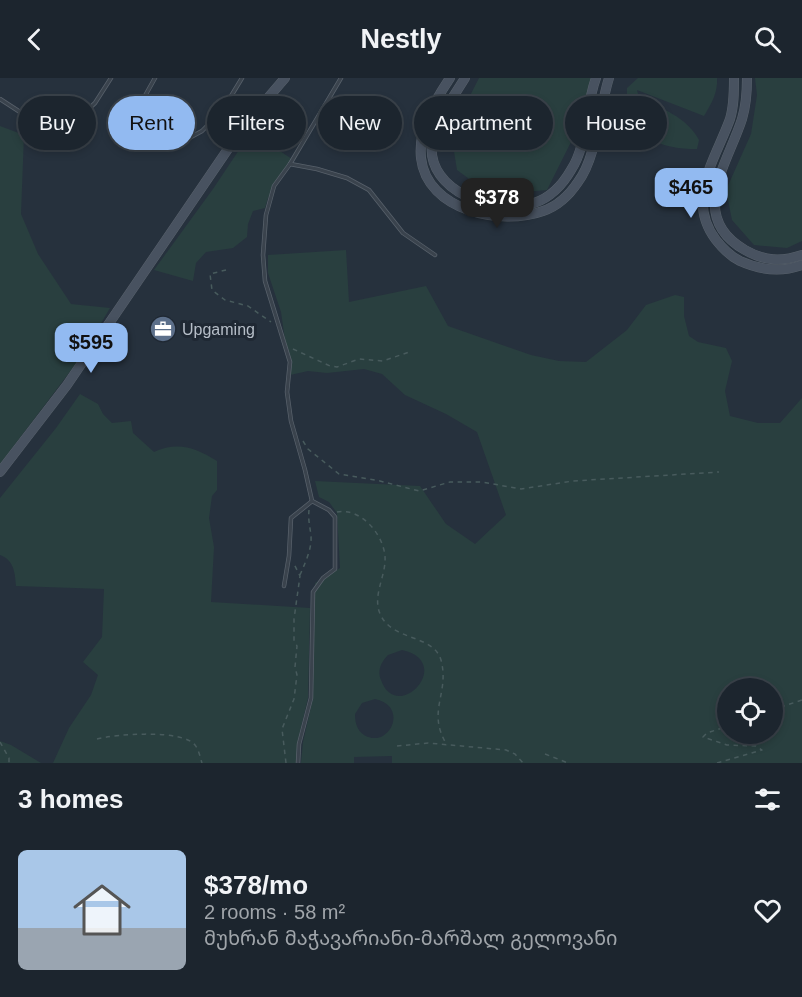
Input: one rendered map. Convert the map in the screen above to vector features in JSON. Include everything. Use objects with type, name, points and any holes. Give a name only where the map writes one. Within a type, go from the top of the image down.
[{"type":"main road","points":[[0,472],[67,385],[243,127],[285,78]]},
{"type":"main road","points":[[450,78],[423,127],[422,166],[431,182],[443,196],[473,213],[497,216],[521,216],[545,211],[568,195],[580,181],[588,165],[609,78]]},
{"type":"main road","points":[[465,78],[435,128],[432,145],[434,164],[442,177],[455,190],[476,201],[510,206],[535,203],[552,193],[572,170],[579,155],[596,78]]},
{"type":"main road","points":[[734,78],[734,102],[730,118],[705,178],[703,193],[707,227],[727,252],[747,264],[774,270],[789,270],[802,266]]},
{"type":"main road","points":[[747,78],[742,120],[717,180],[714,193],[716,214],[727,236],[748,252],[764,259],[784,260],[802,255]]},
{"type":"lane","points":[[0,99],[40,125],[52,127],[78,119],[95,103],[111,78]]},
{"type":"lane","points":[[155,78],[141,104],[146,126],[161,143],[180,143],[202,131],[222,111],[242,78]]},
{"type":"lane","points":[[310,503],[305,470],[291,421],[287,392],[290,362],[266,281],[263,255],[266,215],[274,186],[290,164],[341,78]]},
{"type":"lane","points":[[290,164],[347,178],[369,190],[403,233],[435,255]]},
{"type":"lane","points":[[298,763],[299,744],[311,698],[313,592],[323,578],[334,569],[335,517],[333,513],[310,503]]},
{"type":"lane","points":[[284,586],[289,556],[291,519],[310,503]]},
{"type":"path","points":[[226,270],[210,274],[212,290],[225,300],[254,309],[270,320],[281,332]]},
{"type":"path","points":[[286,346],[330,366],[338,367],[359,359],[383,360],[412,351]]},
{"type":"path","points":[[302,440],[308,449],[339,474],[419,491],[450,482],[482,482],[521,489],[573,481],[719,472]]},
{"type":"path","points":[[286,763],[282,729],[294,699],[297,675],[294,619],[300,576],[307,561],[311,540],[308,527],[310,503]]},
{"type":"path","points":[[333,513],[345,511],[364,519],[379,539],[385,554],[385,561],[377,600],[385,623],[390,629],[427,645],[436,651],[441,659],[443,681],[437,721],[439,732],[447,745]]},
{"type":"path","points":[[289,556],[300,576]]},
{"type":"path","points":[[783,706],[802,700]]},
{"type":"path","points":[[717,730],[703,737],[717,742]]},
{"type":"path","points":[[97,739],[108,736],[168,735],[188,740],[195,745],[202,763]]},
{"type":"path","points":[[0,742],[9,758],[9,763]]},
{"type":"path","points":[[397,746],[428,743],[506,750],[523,763]]},
{"type":"path","points":[[717,763],[762,750],[756,747],[724,744]]},
{"type":"path","points":[[545,754],[568,763]]},
{"type":"green space","points":[[479,78],[592,78],[587,96],[565,96],[565,150],[567,150],[547,190],[491,195],[457,170],[454,150],[553,150],[553,96],[470,96]]},
{"type":"green space","points":[[638,78],[717,78],[715,93],[704,116],[667,102],[667,96],[652,96],[637,90],[638,96],[627,96],[627,88]]},
{"type":"green space","points":[[755,78],[802,78],[802,241],[787,248],[754,245],[732,220],[726,190],[751,134],[757,95]]},
{"type":"green space","points":[[667,111],[688,125],[699,140],[697,149],[667,146]]},
{"type":"green space","points":[[0,126],[18,133],[18,150],[23,150],[21,214],[38,254],[71,304],[110,308],[81,357],[0,464]]},
{"type":"green space","points":[[239,150],[278,150],[292,159],[268,198],[265,208],[253,211],[248,224],[247,237],[233,248],[206,252],[196,263],[193,281],[154,270]]},
{"type":"green space","points":[[346,250],[349,302],[426,286],[448,326],[531,355],[559,361],[586,362],[627,330],[646,305],[675,295],[684,297],[684,316],[689,336],[698,342],[726,348],[732,361],[725,391],[730,416],[758,423],[780,423],[802,398],[802,763],[392,763],[392,756],[354,757],[354,763],[301,763],[303,742],[313,698],[315,583],[340,568],[337,513],[329,502],[319,497],[315,481],[420,486],[446,524],[475,544],[506,515],[477,432],[446,414],[405,395],[382,374],[364,369],[327,373],[308,371],[290,375],[281,312],[268,273],[268,255]],"holes":[[[402,650],[417,657],[424,666],[423,677],[418,686],[409,693],[399,696],[389,692],[380,677],[382,664],[388,655]],[[375,699],[386,703],[392,710],[393,717],[388,732],[381,737],[373,738],[360,731],[355,714],[362,703]]]},
{"type":"green space","points":[[80,394],[98,404],[103,414],[112,423],[131,421],[133,433],[154,452],[171,447],[187,448],[217,461],[217,490],[212,496],[209,518],[214,547],[211,602],[310,608],[308,698],[297,745],[297,763],[53,763],[69,728],[91,695],[98,675],[83,662],[102,637],[104,589],[16,586],[11,564],[0,555],[0,498]]},
{"type":"green space","points":[[0,741],[11,745],[41,763],[0,763]]},
{"type":"place","name":"Upgaming","points":[[163,329]]}]
